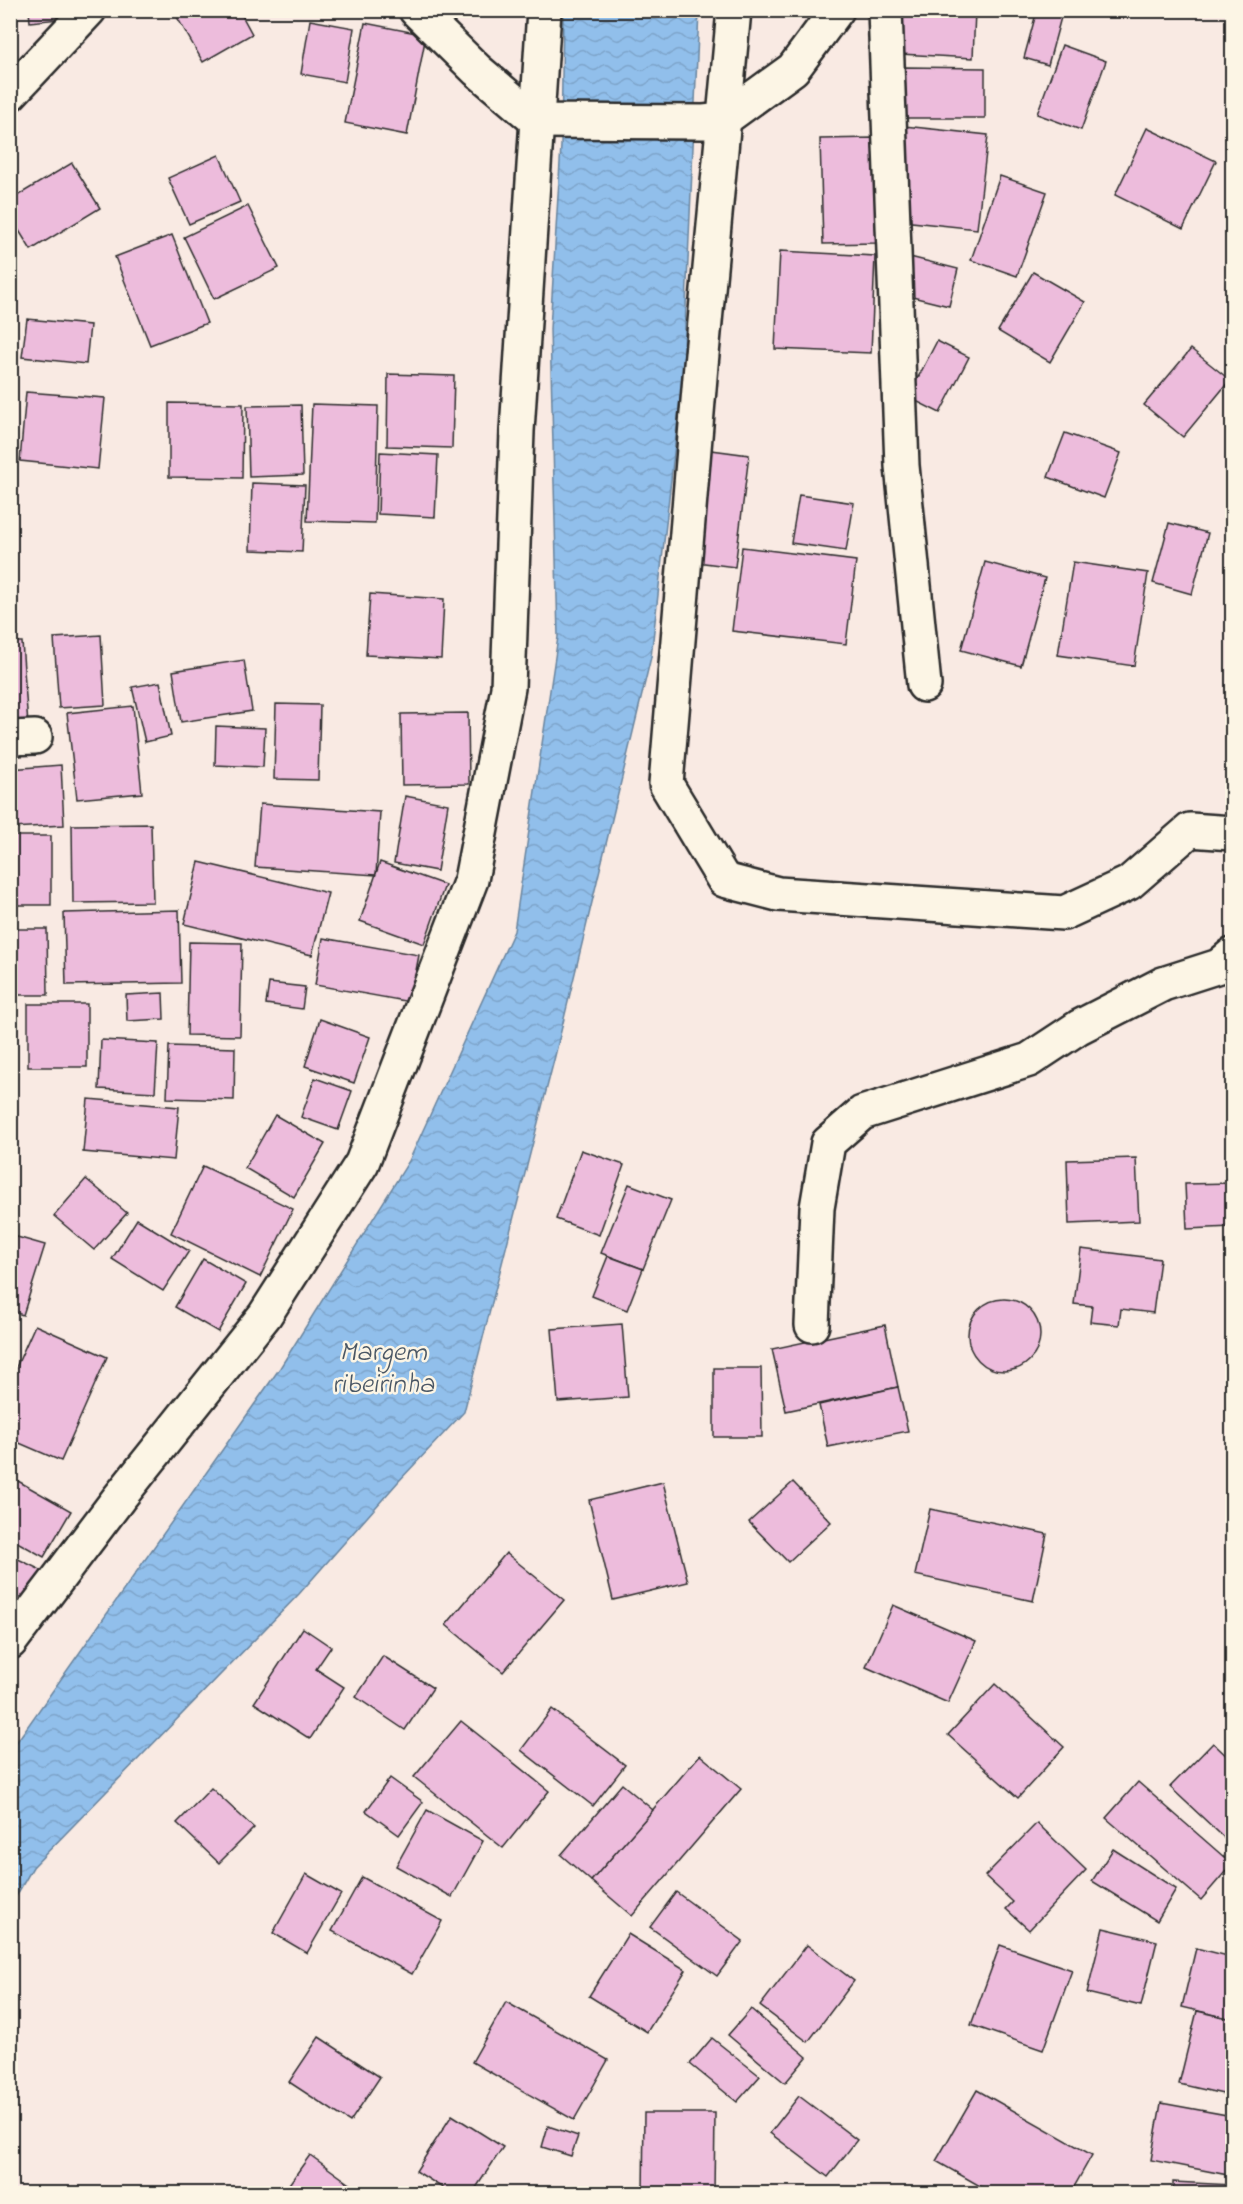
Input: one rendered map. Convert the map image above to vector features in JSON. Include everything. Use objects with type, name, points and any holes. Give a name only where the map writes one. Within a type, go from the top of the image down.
[{"type":"street","points":[[10,94],[89,10]]},
{"type":"street","points":[[416,10],[477,70],[542,121],[714,121],[793,69],[837,10]]},
{"type":"street","points":[[10,1642],[119,1498],[265,1315],[362,1163],[471,880],[508,688],[517,431],[542,121],[544,10]]},
{"type":"street","points":[[734,10],[714,121],[666,784],[724,880],[778,894],[1064,913],[1129,883],[1190,830],[1233,833]]},
{"type":"street","points":[[885,10],[902,466],[924,685]]},
{"type":"street","points":[[812,1325],[817,1208],[828,1143],[862,1113],[1029,1060],[1079,1028],[1153,989],[1219,966],[1233,956]]},
{"type":"water","name":"Margem ribeirinha","points":[[563,11],[699,11],[683,373],[651,657],[555,1056],[464,1412],[398,1482],[299,1594],[33,1867],[11,1905],[11,1750],[280,1368],[409,1161],[514,931],[558,637],[550,329],[561,146]]},
{"type":"building","points":[[29,10],[78,10],[78,17],[30,22]]},
{"type":"building","points":[[173,10],[239,10],[252,34],[203,62]]},
{"type":"building","points":[[902,10],[975,11],[973,58],[900,54]]},
{"type":"building","points":[[1037,10],[1063,10],[1048,65],[1024,58]]},
{"type":"building","points":[[310,20],[354,28],[345,82],[301,74]]},
{"type":"building","points":[[365,23],[426,35],[407,135],[345,123]]},
{"type":"building","points":[[1062,45],[1106,61],[1081,130],[1037,114]]},
{"type":"building","points":[[904,67],[985,68],[985,118],[903,118]]},
{"type":"building","points":[[904,126],[988,135],[977,229],[893,220]]},
{"type":"building","points":[[1147,128],[1216,161],[1183,229],[1115,195]]},
{"type":"building","points":[[873,138],[876,243],[823,244],[820,139]]},
{"type":"building","points":[[219,155],[240,202],[189,224],[168,178]]},
{"type":"building","points":[[72,163],[100,208],[31,250],[10,216],[10,200]]},
{"type":"building","points":[[1000,176],[1047,192],[1017,276],[971,260]]},
{"type":"building","points":[[248,206],[279,268],[214,299],[184,237]]},
{"type":"building","points":[[172,235],[207,323],[150,345],[115,257]]},
{"type":"building","points":[[780,251],[875,256],[871,353],[775,349]]},
{"type":"building","points":[[906,256],[958,269],[949,306],[896,293]]},
{"type":"building","points":[[1033,272],[1085,302],[1050,362],[998,331]]},
{"type":"building","points":[[27,319],[90,325],[86,364],[22,357]]},
{"type":"building","points":[[937,341],[969,357],[940,413],[908,397]]},
{"type":"building","points":[[1191,349],[1230,380],[1183,437],[1144,405]]},
{"type":"building","points":[[388,374],[454,376],[452,448],[387,446]]},
{"type":"building","points":[[26,392],[105,398],[98,469],[20,461]]},
{"type":"building","points":[[169,403],[243,404],[242,478],[169,477]]},
{"type":"building","points":[[312,404],[378,406],[375,523],[307,521]]},
{"type":"building","points":[[301,405],[303,475],[249,477],[247,406]]},
{"type":"building","points":[[1065,433],[1121,453],[1104,498],[1048,477]]},
{"type":"building","points":[[704,449],[749,455],[735,567],[689,561]]},
{"type":"building","points":[[380,452],[438,455],[435,517],[378,514]]},
{"type":"building","points":[[252,483],[305,485],[302,552],[250,550]]},
{"type":"building","points":[[799,495],[854,503],[846,551],[791,543]]},
{"type":"building","points":[[1169,523],[1208,533],[1192,594],[1153,583]]},
{"type":"building","points":[[742,547],[856,561],[846,644],[732,631]]},
{"type":"building","points":[[985,562],[1045,578],[1021,666],[961,650]]},
{"type":"building","points":[[1073,562],[1148,573],[1134,666],[1058,655]]},
{"type":"building","points":[[370,594],[444,599],[441,659],[366,655]]},
{"type":"building","points":[[101,635],[105,705],[59,708],[54,638]]},
{"type":"building","points":[[10,642],[22,642],[28,725],[10,726]]},
{"type":"building","points":[[244,660],[252,711],[181,722],[173,671]]},
{"type":"building","points":[[160,682],[171,736],[145,742],[132,687]]},
{"type":"building","points":[[276,704],[320,705],[318,780],[274,779]]},
{"type":"building","points":[[133,706],[142,793],[77,799],[67,713]]},
{"type":"building","points":[[468,713],[469,784],[402,785],[401,714]]},
{"type":"building","points":[[216,726],[265,728],[263,767],[215,765]]},
{"type":"building","points":[[61,765],[64,825],[12,828],[10,769]]},
{"type":"building","points":[[405,796],[448,804],[437,871],[394,863]]},
{"type":"building","points":[[260,804],[380,812],[376,875],[255,867]]},
{"type":"building","points":[[151,824],[153,902],[73,903],[72,825]]},
{"type":"building","points":[[10,836],[51,836],[51,905],[10,905]]},
{"type":"building","points":[[199,862],[328,893],[312,955],[184,924]]},
{"type":"building","points":[[380,862],[445,885],[424,944],[360,921]]},
{"type":"building","points":[[179,910],[181,983],[66,985],[64,913]]},
{"type":"building","points":[[10,929],[47,929],[48,995],[10,995]]},
{"type":"building","points":[[323,938],[419,955],[410,1002],[315,985]]},
{"type":"building","points":[[189,942],[242,943],[240,1036],[187,1035]]},
{"type":"building","points":[[269,983],[305,987],[302,1009],[266,1004]]},
{"type":"building","points":[[163,993],[164,1019],[127,1021],[126,995]]},
{"type":"building","points":[[28,1004],[87,1004],[87,1067],[28,1067]]},
{"type":"building","points":[[320,1019],[370,1037],[354,1083],[305,1066]]},
{"type":"building","points":[[101,1040],[158,1043],[155,1092],[99,1089]]},
{"type":"building","points":[[169,1046],[235,1048],[234,1100],[167,1098]]},
{"type":"building","points":[[315,1078],[352,1091],[338,1130],[301,1117]]},
{"type":"building","points":[[88,1099],[179,1107],[174,1160],[83,1152]]},
{"type":"building","points":[[275,1115],[325,1144],[294,1197],[245,1168]]},
{"type":"building","points":[[581,1150],[624,1165],[599,1235],[556,1219]]},
{"type":"building","points":[[1136,1158],[1139,1221],[1069,1224],[1067,1160]]},
{"type":"building","points":[[203,1166],[293,1209],[260,1277],[171,1233]]},
{"type":"building","points":[[86,1179],[127,1213],[94,1250],[54,1216]]},
{"type":"building","points":[[1232,1183],[1232,1227],[1187,1229],[1185,1184]]},
{"type":"building","points":[[629,1184],[671,1200],[643,1269],[601,1253]]},
{"type":"building","points":[[137,1219],[189,1251],[163,1291],[112,1259]]},
{"type":"building","points":[[10,1235],[45,1245],[23,1315],[10,1311]]},
{"type":"building","points":[[1081,1249],[1160,1259],[1153,1313],[1121,1309],[1119,1325],[1090,1322],[1092,1306],[1074,1304]]},
{"type":"building","points":[[608,1256],[643,1269],[627,1310],[592,1296]]},
{"type":"building","points":[[203,1259],[246,1284],[218,1332],[175,1307]]},
{"type":"building","points":[[1004,1299],[1024,1305],[1034,1315],[1040,1335],[1034,1355],[1024,1365],[1004,1371],[984,1365],[974,1355],[968,1335],[974,1315],[984,1305]]},
{"type":"building","points":[[622,1324],[628,1397],[558,1402],[552,1329]]},
{"type":"building","points":[[35,1325],[107,1357],[61,1461],[10,1439],[10,1381]]},
{"type":"building","points":[[885,1325],[898,1387],[786,1411],[772,1349]]},
{"type":"building","points":[[714,1368],[761,1368],[762,1437],[714,1437]]},
{"type":"building","points":[[898,1387],[908,1431],[828,1447],[819,1405]]},
{"type":"building","points":[[18,1481],[71,1511],[44,1557],[10,1538],[10,1494]]},
{"type":"building","points":[[663,1482],[688,1582],[613,1600],[589,1500]]},
{"type":"building","points":[[793,1482],[831,1522],[788,1562],[749,1522]]},
{"type":"building","points":[[930,1509],[1047,1534],[1033,1601],[915,1575]]},
{"type":"building","points":[[506,1553],[564,1600],[503,1672],[446,1625]]},
{"type":"building","points":[[10,1555],[45,1572],[27,1606],[10,1597]]},
{"type":"building","points":[[893,1605],[976,1641],[948,1703],[866,1667]]},
{"type":"building","points":[[303,1628],[331,1647],[316,1669],[344,1687],[310,1739],[254,1703]]},
{"type":"building","points":[[383,1656],[433,1688],[405,1730],[356,1697]]},
{"type":"building","points":[[995,1684],[1064,1747],[1018,1798],[948,1735]]},
{"type":"building","points":[[552,1709],[625,1765],[593,1806],[521,1750]]},
{"type":"building","points":[[461,1721],[549,1791],[503,1848],[414,1777]]},
{"type":"building","points":[[1213,1743],[1232,1761],[1232,1845],[1170,1787]]},
{"type":"building","points":[[700,1755],[741,1789],[632,1916],[591,1881]]},
{"type":"building","points":[[390,1778],[423,1802],[399,1835],[366,1811]]},
{"type":"building","points":[[1138,1782],[1232,1864],[1201,1900],[1106,1818]]},
{"type":"building","points":[[622,1784],[653,1810],[591,1881],[561,1855]]},
{"type":"building","points":[[211,1788],[254,1828],[219,1863],[177,1823]]},
{"type":"building","points":[[427,1810],[483,1841],[452,1897],[396,1866]]},
{"type":"building","points":[[1037,1823],[1086,1870],[1029,1930],[1006,1909],[1013,1902],[985,1876]]},
{"type":"building","points":[[1113,1849],[1176,1889],[1157,1921],[1092,1881]]},
{"type":"building","points":[[306,1874],[341,1894],[307,1953],[273,1933]]},
{"type":"building","points":[[362,1877],[442,1921],[412,1974],[332,1931]]},
{"type":"building","points":[[676,1892],[743,1941],[717,1976],[650,1927]]},
{"type":"building","points":[[1103,1928],[1157,1941],[1141,2006],[1087,1993]]},
{"type":"building","points":[[628,1934],[686,1970],[647,2032],[589,1996]]},
{"type":"building","points":[[807,1945],[854,1981],[808,2042],[760,2006]]},
{"type":"building","points":[[1000,1945],[1072,1970],[1043,2050],[971,2025]]},
{"type":"building","points":[[1196,1948],[1232,1957],[1232,2019],[1182,2007]]},
{"type":"building","points":[[506,2002],[608,2060],[574,2120],[472,2062]]},
{"type":"building","points":[[751,2009],[807,2057],[785,2083],[728,2035]]},
{"type":"building","points":[[1197,2011],[1232,2019],[1232,2096],[1179,2084]]},
{"type":"building","points":[[319,2037],[380,2077],[350,2122],[289,2082]]},
{"type":"building","points":[[712,2038],[760,2076],[737,2102],[690,2064]]},
{"type":"building","points":[[977,2090],[1092,2155],[1070,2194],[994,2194],[936,2161]]},
{"type":"building","points":[[799,2096],[857,2140],[828,2177],[770,2133]]},
{"type":"building","points":[[1161,2103],[1232,2116],[1232,2152],[1228,2175],[1151,2160]]},
{"type":"building","points":[[644,2113],[715,2113],[714,2194],[643,2194]]},
{"type":"building","points":[[452,2115],[503,2147],[472,2194],[452,2194],[416,2171]]},
{"type":"building","points":[[548,2126],[578,2136],[571,2156],[542,2147]]},
{"type":"building","points":[[310,2155],[364,2194],[282,2194]]},
{"type":"building","points":[[1173,2182],[1232,2185],[1232,2194],[1173,2194]]},
{"type":"building","points":[[536,2187],[578,2189],[578,2194],[536,2194]]}]
